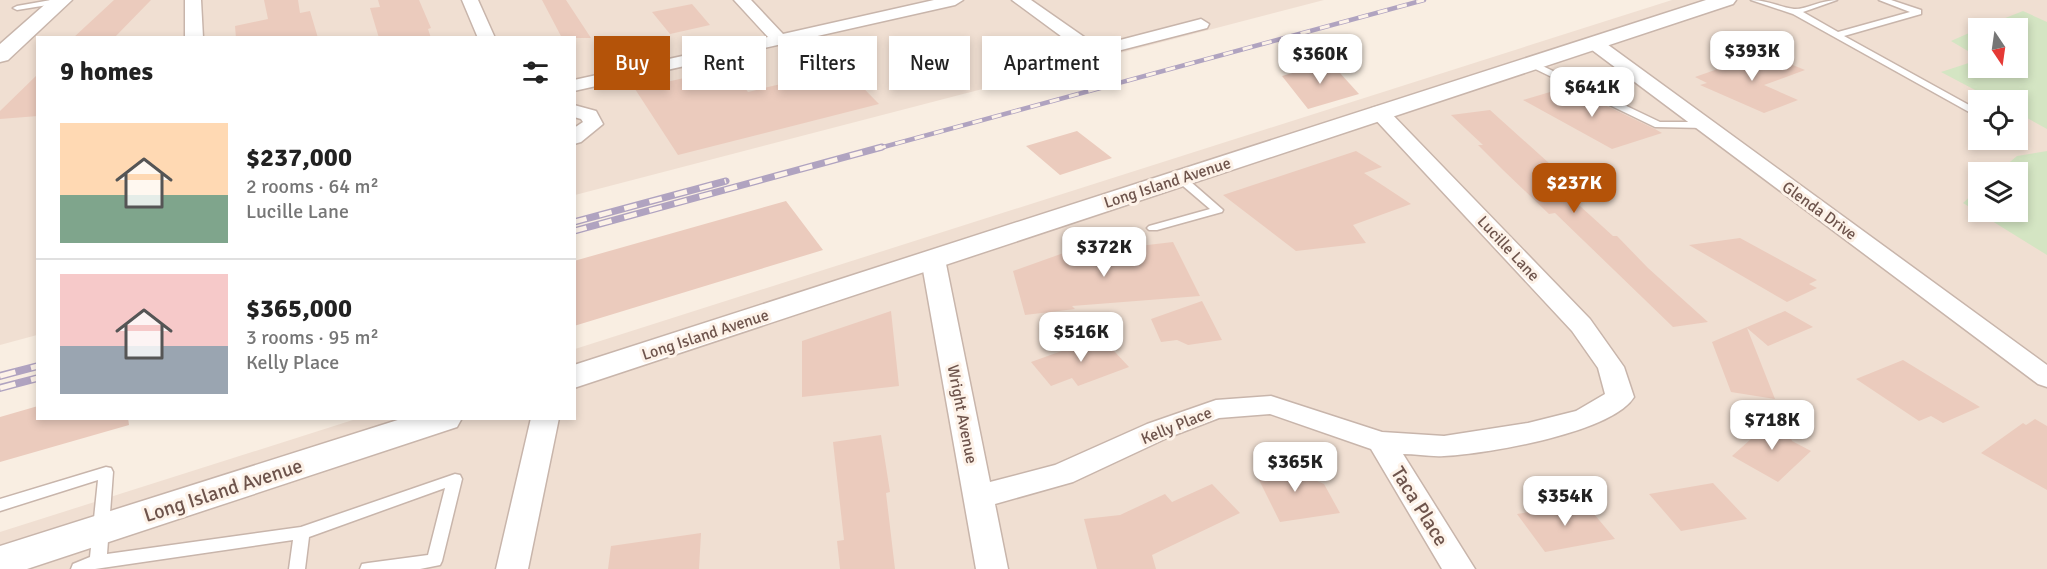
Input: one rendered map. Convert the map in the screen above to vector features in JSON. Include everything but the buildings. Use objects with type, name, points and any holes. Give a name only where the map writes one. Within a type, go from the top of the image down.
[{"type":"street","points":[[193,0],[194,36]]},
{"type":"street","points":[[470,0],[486,36]]},
{"type":"street","points":[[742,0],[778,38]]},
{"type":"street","points":[[793,36],[955,0]]},
{"type":"street","points":[[1020,0],[1094,52],[1201,24]]},
{"type":"street","name":"Long Island Avenue","points":[[576,376],[1726,0]]},
{"type":"street","points":[[0,55],[61,1]]},
{"type":"street","points":[[576,86],[778,39]]},
{"type":"street","name":"Glenda Drive","points":[[1594,42],[2047,378]]},
{"type":"street","points":[[576,112],[589,115],[593,124],[576,137]]},
{"type":"street","name":"Lucille Lane","points":[[1379,112],[1581,325],[1611,367],[1620,397]]},
{"type":"street","name":"Wright Avenue","points":[[933,259],[992,569]]},
{"type":"street","name":"Kelly Place","points":[[978,497],[1063,474],[1157,431],[1216,409],[1271,405],[1381,442],[1444,446],[1528,433],[1585,419],[1620,397]]},
{"type":"street","name":"Long Island Avenue","points":[[0,562],[99,546],[441,420]]},
{"type":"street","points":[[512,569],[545,420]]},
{"type":"street","name":"Taca Place","points":[[1381,442],[1459,569]]},
{"type":"lane","points":[[1755,0],[1796,12],[1968,108]]},
{"type":"lane","points":[[1796,12],[1833,0]]},
{"type":"lane","points":[[1837,34],[1918,12],[1883,0]]},
{"type":"lane","points":[[17,8],[61,1]]},
{"type":"lane","points":[[1530,63],[1658,125],[1705,125]]},
{"type":"lane","points":[[1153,228],[1218,210],[1180,177]]},
{"type":"lane","points":[[0,505],[106,472],[99,546],[79,569]]},
{"type":"lane","points":[[99,546],[302,532],[455,478],[434,561],[368,569]]},
{"type":"lane","points":[[297,569],[302,532]]},
{"type":"shaded area","points":[[0,0],[1324,0],[1121,53],[1121,36],[982,36],[982,89],[576,195],[576,36],[36,36],[36,335],[0,345]]},
{"type":"shaded area","points":[[1672,0],[2047,0],[2047,569],[0,569],[0,532],[353,420],[576,420],[576,349]]},
{"type":"green space","points":[[2023,11],[2047,22],[2047,129],[2028,119],[2028,90],[1975,90],[1941,72],[1968,63],[1968,78],[2028,78],[2028,18],[2005,18]]},
{"type":"green space","points":[[1968,33],[1968,51],[1951,41]]},
{"type":"green space","points":[[2047,151],[2047,255],[1994,222],[2028,222],[2028,162],[2010,162],[2017,156]]},
{"type":"railway","points":[[876,149],[1424,0]]},
{"type":"railway","points":[[576,230],[882,147]]},
{"type":"railway","points":[[576,221],[726,181]]},
{"type":"railway","points":[[0,376],[36,367]]},
{"type":"railway","points":[[0,388],[36,379]]}]
